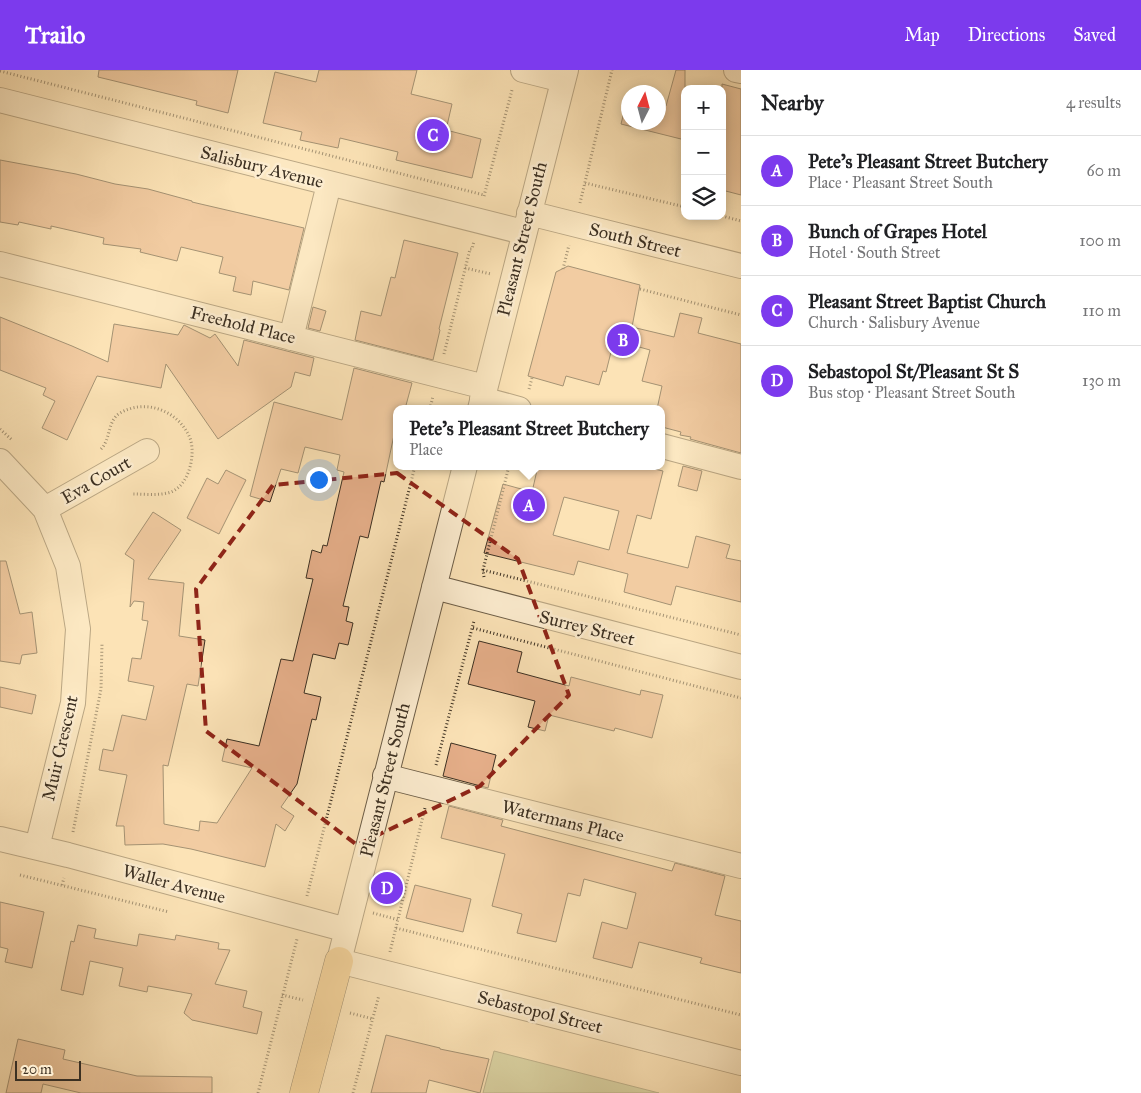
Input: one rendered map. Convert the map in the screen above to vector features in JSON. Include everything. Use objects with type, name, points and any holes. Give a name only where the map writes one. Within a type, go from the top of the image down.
[{"type":"main road","name":"Pleasant Street South","points":[[304,1093],[339,961]]},
{"type":"street","points":[[736,70],[741,71]]},
{"type":"street","points":[[518,80],[565,75]]},
{"type":"street","name":"Pleasant Street South","points":[[482,398],[565,75]]},
{"type":"street","name":"Salisbury Avenue","points":[[0,100],[478,221],[526,223]]},
{"type":"street","points":[[291,338],[329,184]]},
{"type":"street","name":"South Street","points":[[526,223],[741,266]]},
{"type":"street","name":"Freehold Place","points":[[0,264],[438,374],[482,398],[506,405]]},
{"type":"street","points":[[665,447],[741,467]]},
{"type":"street","name":"Eva Court","points":[[45,510],[147,450]]},
{"type":"street","name":"Muir Crescent","points":[[0,461],[45,510],[68,566],[78,629],[73,703],[37,847]]},
{"type":"street","name":"Pleasant Street South","points":[[339,961],[463,470]]},
{"type":"street","name":"Surrey Street","points":[[434,587],[741,667]]},
{"type":"street","name":"Watermans Place","points":[[385,776],[741,866]]},
{"type":"street","name":"Waller Avenue","points":[[0,838],[347,930]]},
{"type":"street","name":"Sebastopol Street","points":[[339,961],[741,1063]]},
{"type":"path","points":[[612,70],[585,183],[681,206]]},
{"type":"path","points":[[0,71],[484,195]]},
{"type":"path","points":[[431,405],[484,195],[518,80]]},
{"type":"path","points":[[726,217],[741,221]]},
{"type":"path","points":[[640,289],[741,315]]},
{"type":"path","points":[[258,1093],[414,470]]},
{"type":"path","points":[[508,470],[483,570],[741,634]]},
{"type":"path","points":[[472,628],[741,698]]},
{"type":"path","points":[[20,875],[169,912]]},
{"type":"path","points":[[353,1093],[396,928],[741,1016]]},
{"type":"highlighted area","points":[[397,473],[518,559],[569,695],[480,786],[357,845],[206,731],[196,589],[273,485]]},
{"type":"green space","points":[[494,1051],[659,1093],[483,1093]]},
{"type":"building","points":[[99,70],[238,70],[228,113],[196,105],[197,101],[98,77]]},
{"type":"building","points":[[319,70],[417,70],[411,94],[452,104],[446,130],[481,139],[472,178],[396,160],[398,152],[340,138],[338,148],[300,140],[302,132],[263,123],[275,72],[316,82]]},
{"type":"building","points":[[676,70],[685,70],[685,85],[681,85],[681,139],[645,130],[666,130],[666,106]]},
{"type":"building","points":[[726,85],[741,89],[741,195],[726,191]]},
{"type":"building","points":[[0,160],[148,189],[192,202],[304,228],[289,290],[253,281],[251,295],[233,291],[236,277],[219,273],[223,257],[181,247],[177,261],[140,252],[141,249],[103,244],[104,238],[51,226],[51,229],[19,222],[18,225],[0,222]]},
{"type":"building","points":[[404,240],[458,253],[433,360],[355,340],[361,311],[381,316],[391,277],[395,278]]},
{"type":"building","points":[[568,266],[640,285],[632,327],[674,337],[680,313],[702,318],[698,333],[741,344],[741,453],[690,439],[691,437],[680,435],[681,432],[665,428],[665,405],[658,405],[662,386],[642,381],[650,350],[614,340],[606,372],[603,371],[599,385],[566,376],[563,386],[528,376],[556,272]]},
{"type":"building","points":[[313,307],[326,311],[320,331],[308,328]]},
{"type":"building","points":[[0,317],[108,362],[114,324],[178,335],[184,325],[210,338],[215,334],[238,366],[244,340],[314,358],[310,376],[295,372],[291,387],[218,439],[166,364],[161,388],[97,376],[67,440],[42,428],[55,401],[43,395],[46,388],[0,370]]},
{"type":"building","points":[[354,368],[412,383],[406,405],[393,405],[393,440],[384,482],[381,481],[368,538],[360,536],[343,606],[349,607],[346,621],[353,623],[348,645],[339,643],[335,659],[313,654],[304,693],[321,697],[316,720],[312,719],[297,784],[281,807],[294,816],[285,831],[276,824],[265,867],[163,844],[125,845],[124,826],[116,826],[127,775],[99,770],[103,749],[113,751],[122,715],[146,720],[154,686],[128,681],[132,658],[141,659],[148,621],[142,620],[144,602],[134,601],[130,607],[134,560],[125,554],[153,512],[181,530],[148,579],[184,583],[179,636],[205,640],[198,686],[187,684],[168,766],[163,765],[164,824],[199,831],[200,821],[217,823],[252,768],[222,761],[227,739],[259,746],[281,659],[293,661],[313,579],[306,578],[312,550],[321,553],[323,545],[327,546],[344,472],[337,470],[340,455],[305,447],[298,473],[281,469],[270,502],[250,496],[274,402],[342,420]]},
{"type":"building","points":[[683,466],[702,471],[697,491],[678,486]]},
{"type":"building","points":[[226,470],[246,480],[219,534],[187,518],[207,478],[218,484]]},
{"type":"building","points":[[537,470],[663,471],[651,519],[637,515],[627,553],[688,568],[696,536],[730,545],[726,558],[741,561],[741,602],[676,586],[671,605],[624,592],[628,574],[578,561],[574,575],[484,553],[503,484],[532,492]],"holes":[[[564,497],[619,511],[609,550],[553,535]]]},
{"type":"building","points":[[0,561],[6,561],[20,614],[32,612],[37,653],[22,655],[20,664],[0,661]]},
{"type":"building","points":[[479,641],[522,652],[517,672],[569,686],[571,677],[640,695],[641,690],[663,695],[652,738],[615,728],[614,731],[549,715],[545,731],[528,727],[535,701],[468,684]]},
{"type":"building","points":[[0,687],[36,695],[32,714],[0,707]]},
{"type":"building","points":[[451,743],[496,755],[488,788],[443,776]]},
{"type":"building","points":[[449,806],[503,820],[501,826],[672,871],[675,863],[725,876],[715,915],[741,921],[741,973],[700,963],[702,958],[639,942],[632,968],[593,958],[602,922],[627,929],[636,893],[584,879],[580,896],[568,893],[556,942],[517,933],[522,914],[492,906],[505,854],[441,838]]},
{"type":"building","points":[[415,885],[471,899],[463,932],[406,918]]},
{"type":"building","points":[[0,902],[44,912],[32,968],[5,962],[8,949],[0,947]]},
{"type":"building","points":[[78,925],[96,929],[94,938],[137,946],[139,934],[175,940],[176,935],[219,943],[218,949],[230,950],[215,984],[247,991],[243,1007],[262,1012],[257,1034],[192,1020],[184,1013],[192,994],[148,986],[147,992],[119,986],[123,968],[90,961],[83,995],[61,990],[71,941],[74,942]]},
{"type":"building","points":[[386,1035],[489,1059],[480,1093],[429,1080],[426,1093],[371,1093]]},
{"type":"building","points":[[18,1039],[65,1050],[63,1059],[137,1076],[212,1077],[212,1093],[81,1093],[43,1084],[41,1093],[6,1093]]},
{"type":"place","name":"Pleasant Street Baptist Church","points":[[433,135]]},
{"type":"place","name":"Bunch of Grapes Hotel","points":[[623,340]]},
{"type":"place","name":"Pete's Pleasant Street Butchery","points":[[529,505]]},
{"type":"place","name":"Sebastopol St/Pleasant St S","points":[[387,888]]}]
